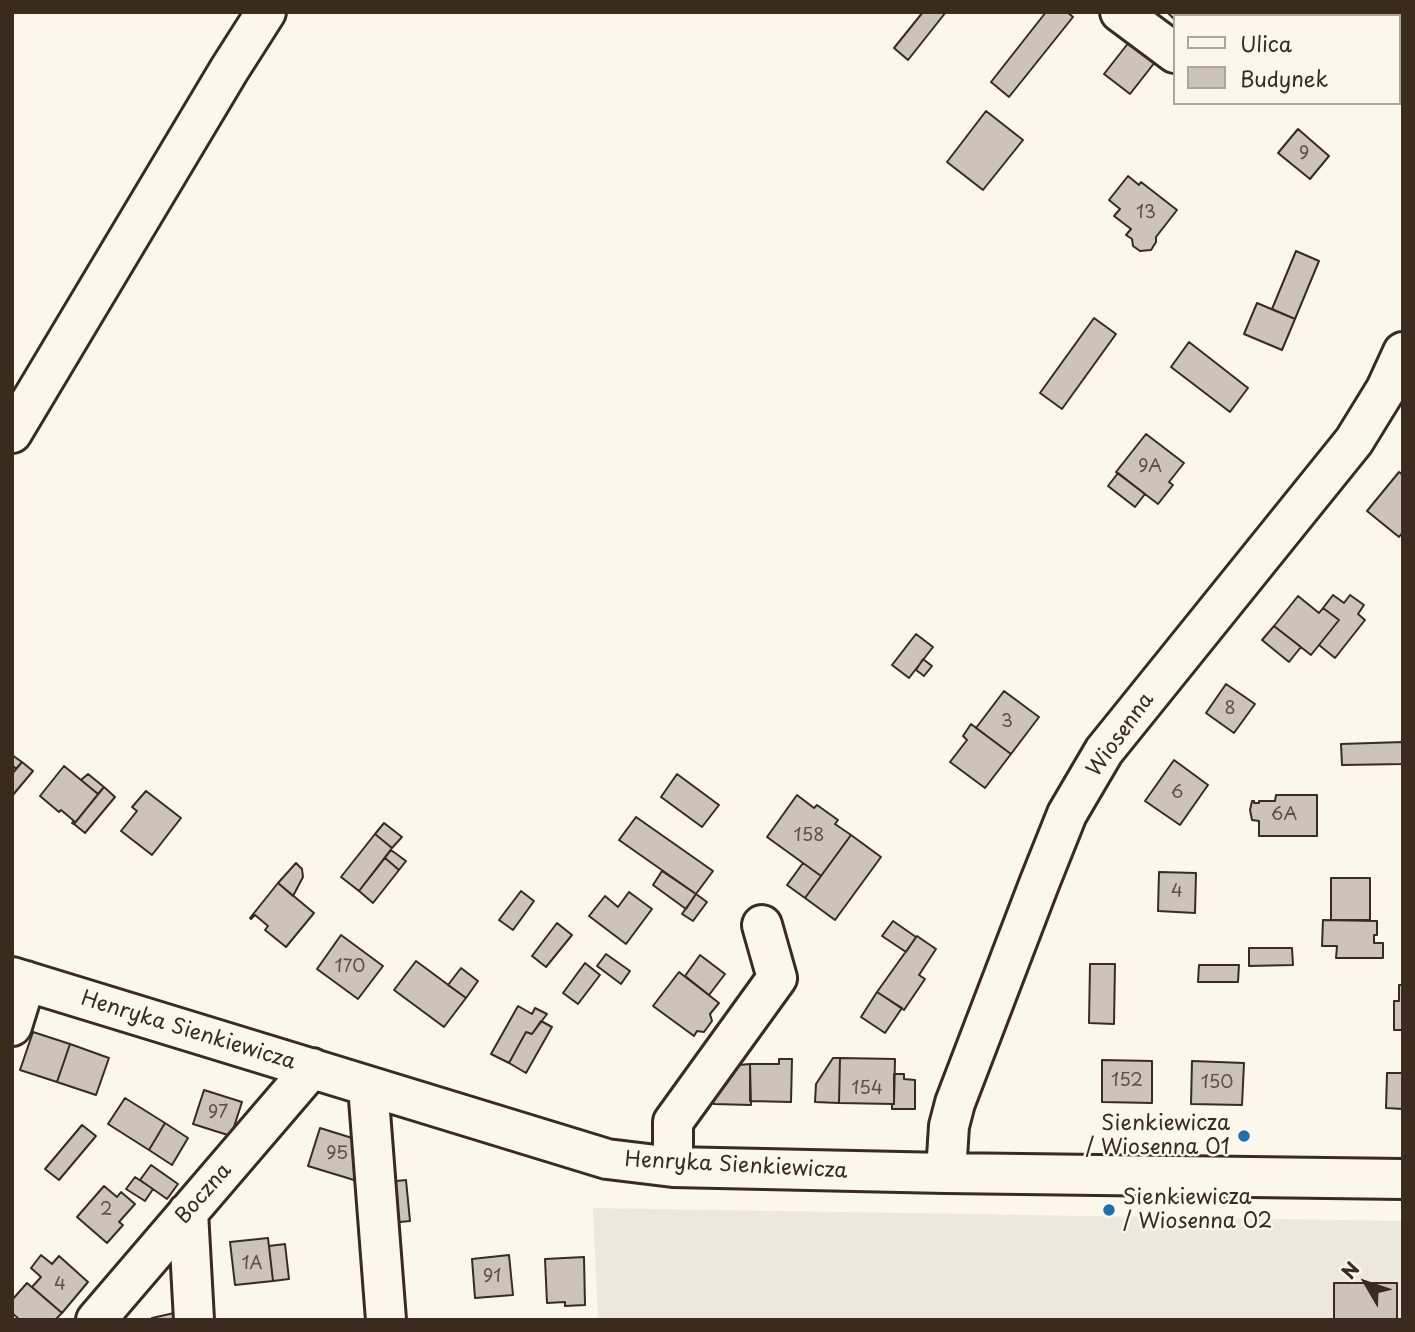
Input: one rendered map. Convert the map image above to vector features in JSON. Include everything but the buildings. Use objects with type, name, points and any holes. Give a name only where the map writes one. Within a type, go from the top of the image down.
[{"type":"street","points":[[12,433],[266,12]]},
{"type":"street","points":[[1119,12],[1174,52]]},
{"type":"street","name":"Wiosenna","points":[[946,1173],[949,1126],[955,1104],[1067,814],[1104,751],[1354,441],[1387,389],[1403,352]]},
{"type":"street","points":[[673,1167],[673,1122],[777,978],[762,925]]},
{"type":"street","points":[[12,1026],[19,979]]},
{"type":"street","name":"Henryka Sienkiewicza","points":[[19,979],[607,1159],[673,1167],[1403,1179]]},
{"type":"street","name":"Boczna","points":[[96,1320],[312,1068]]},
{"type":"street","points":[[368,1086],[386,1320]]},
{"type":"street","points":[[188,1212],[194,1320]]},
{"type":"shaded area","points":[[593,1208],[1403,1221],[1403,1320],[598,1320]]},
{"type":"place","name":"Sienkiewicza / Wiosenna 01","points":[[1244,1136]]},
{"type":"place","name":"Sienkiewicza / Wiosenna 02","points":[[1109,1210]]}]
